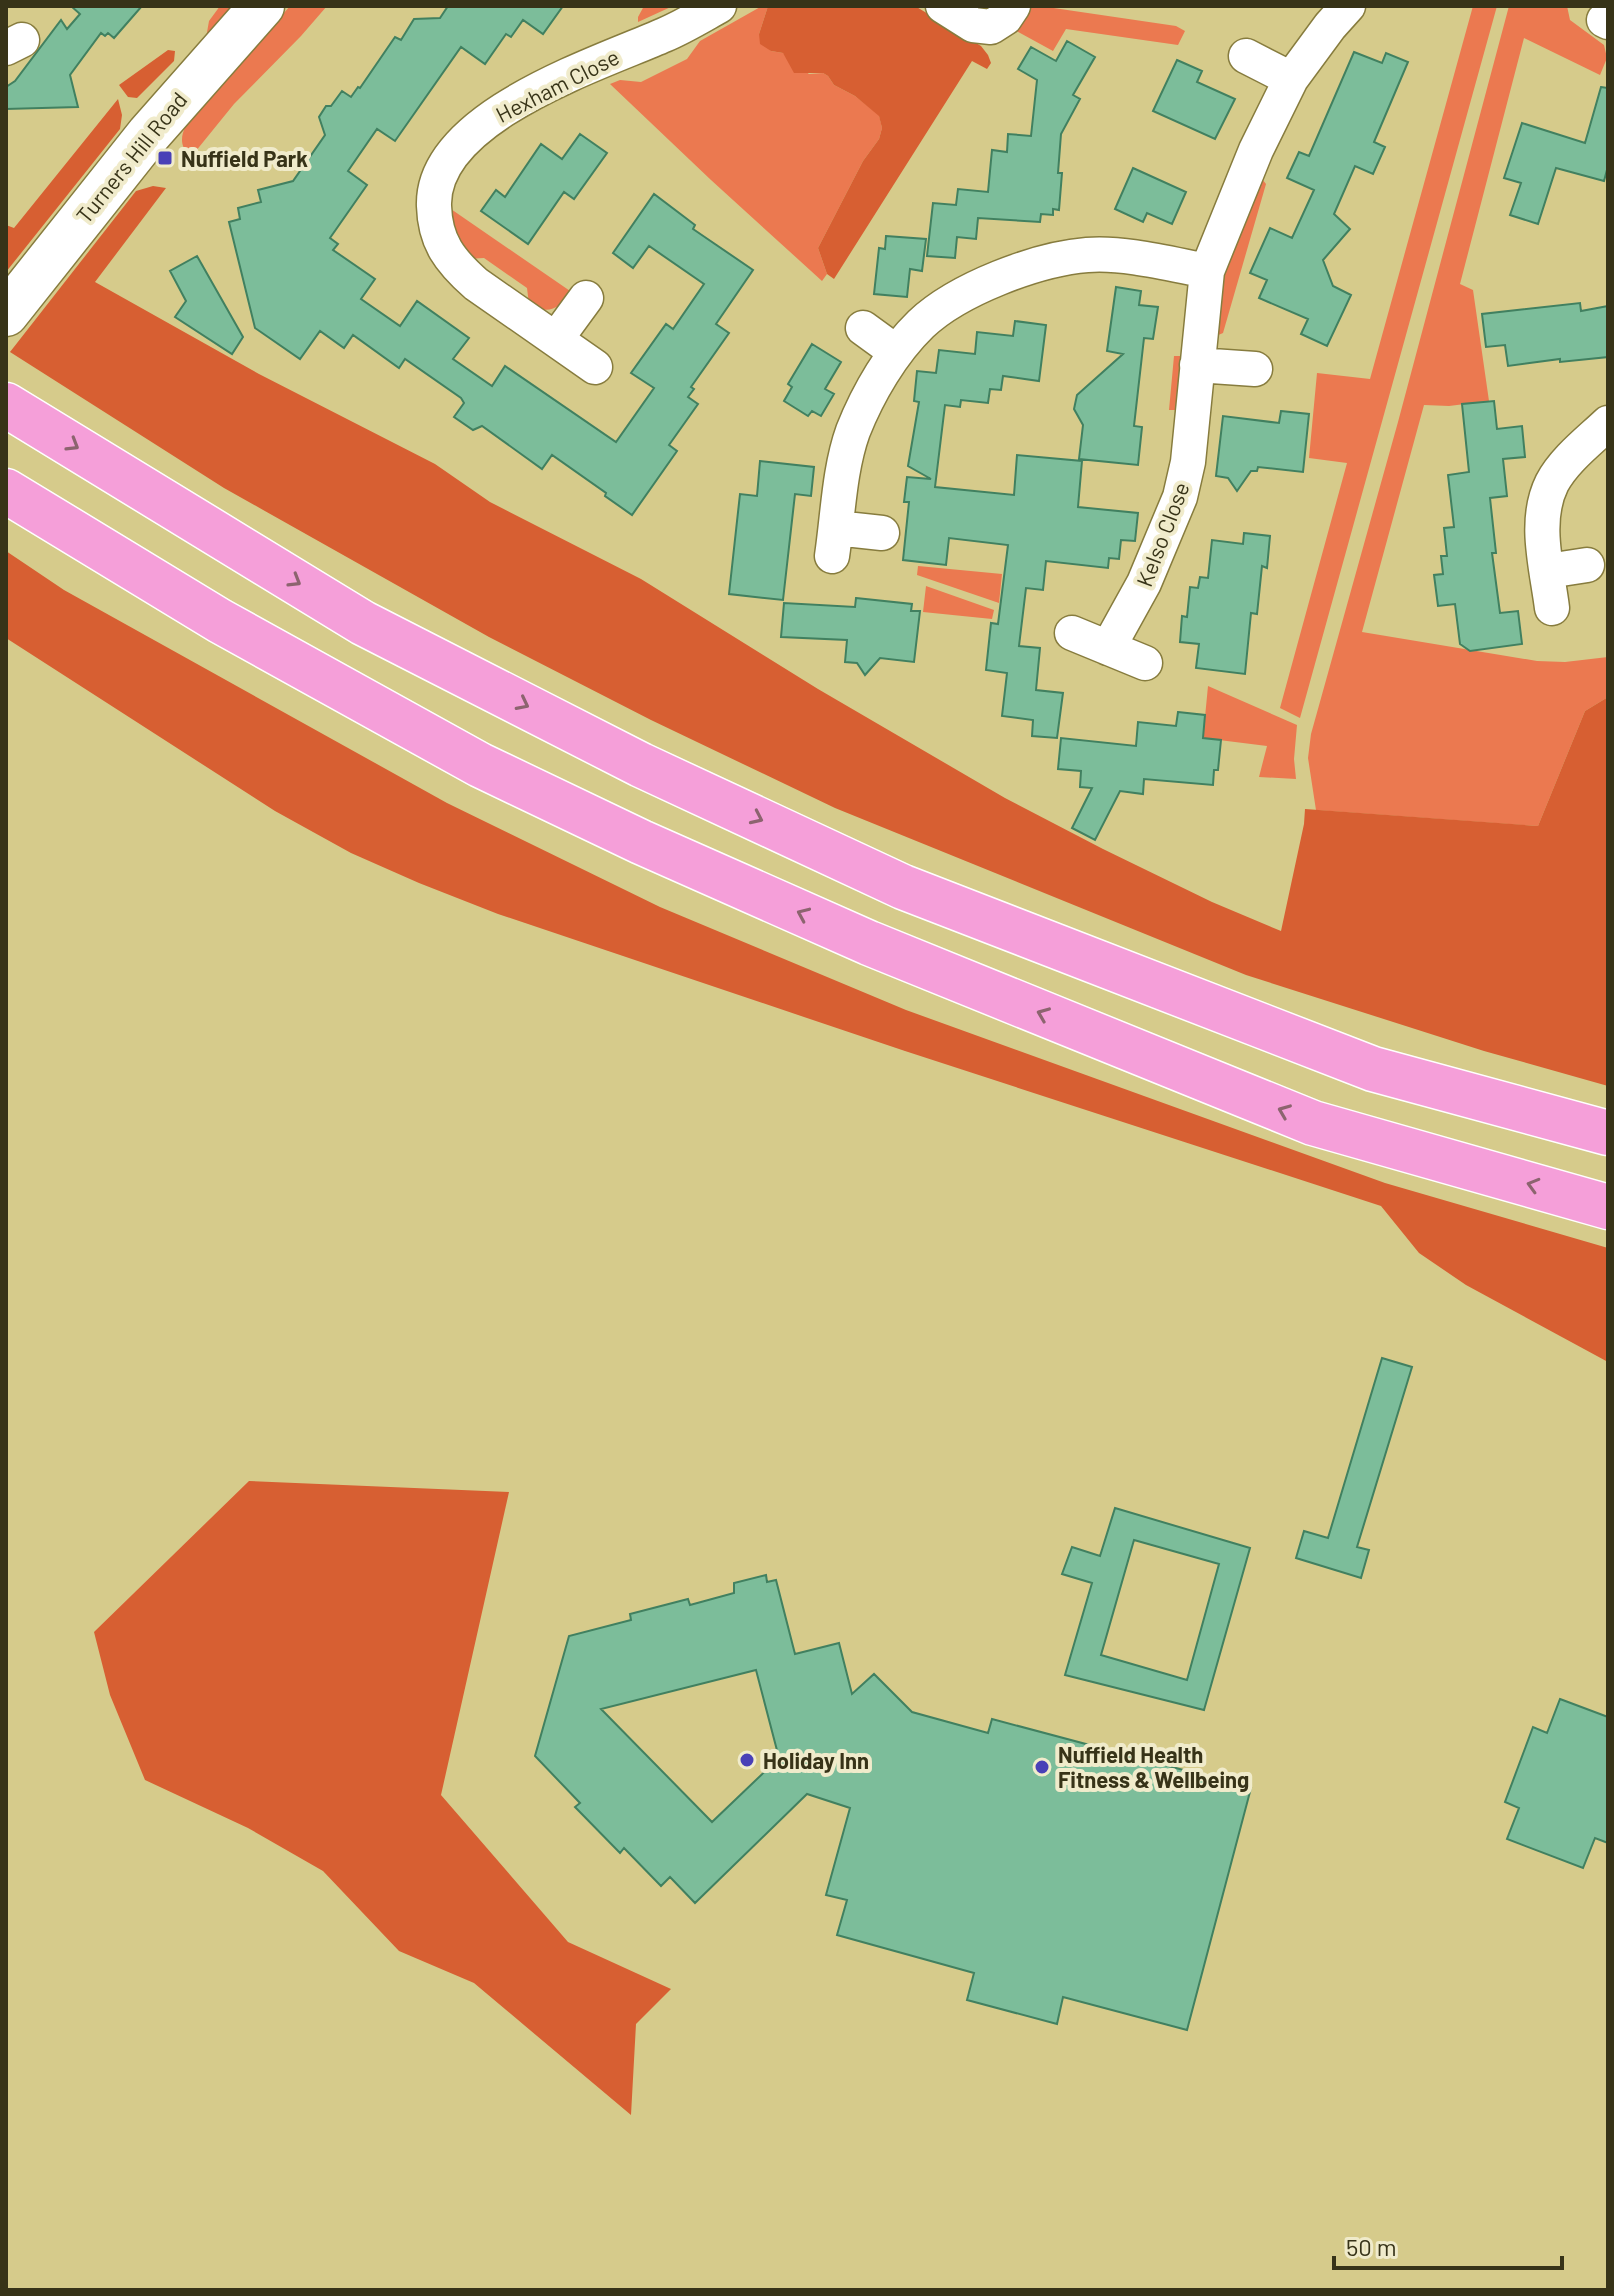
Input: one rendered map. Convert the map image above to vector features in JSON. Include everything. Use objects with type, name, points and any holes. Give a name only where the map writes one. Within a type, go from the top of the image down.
[{"type":"highway","points":[[6,405],[363,623],[641,765],[903,887],[1373,1069],[1608,1133]]},
{"type":"highway","points":[[6,491],[220,621],[480,765],[655,848],[869,943],[1313,1123],[1608,1207]]},
{"type":"street","name":"Turners Hill Road","points":[[6,314],[149,134],[262,6]]},
{"type":"street","name":"Hexham Close","points":[[595,367],[461,271],[445,251],[435,225],[434,193],[443,169],[464,142],[488,120],[518,100],[667,34],[719,6]]},
{"type":"street","points":[[943,6],[973,25],[991,27],[1005,18],[1013,6]]},
{"type":"street","name":"Kelso Close","points":[[1108,648],[1144,583],[1180,497],[1188,462],[1207,271],[1256,150],[1291,79],[1348,6]]},
{"type":"street","points":[[1246,56],[1291,79]]},
{"type":"street","points":[[882,533],[834,542],[843,476],[853,432],[874,388],[896,352],[922,323],[954,301],[1024,269],[1088,254],[1207,271]]},
{"type":"street","points":[[556,339],[586,298]]},
{"type":"street","points":[[863,328],[896,352]]},
{"type":"street","points":[[1197,365],[1255,369]]},
{"type":"street","points":[[1552,608],[1542,524],[1545,501],[1553,481],[1608,423]]},
{"type":"street","points":[[1548,571],[1587,565]]},
{"type":"street","points":[[1072,633],[1145,663]]},
{"type":"shaded area","points":[[220,6],[237,6],[206,38],[209,21]]},
{"type":"shaded area","points":[[290,6],[327,6],[234,104],[191,157],[182,142],[186,125]]},
{"type":"shaded area","points":[[644,6],[673,6],[638,22]]},
{"type":"shaded area","points":[[762,6],[768,6],[759,34],[771,51],[783,53],[809,74],[823,73],[828,76],[834,85],[855,96],[879,115],[882,128],[879,139],[863,161],[818,248],[827,274],[822,281],[610,84],[620,80],[641,82],[687,59],[700,41]]},
{"type":"shaded area","points":[[768,6],[915,6],[981,46],[991,63],[987,69],[972,61],[834,279],[827,274],[818,248],[863,161],[879,139],[882,128],[879,116],[855,96],[834,85],[828,76],[823,73],[794,73],[783,53],[771,51],[760,44],[759,34]]},
{"type":"shaded area","points":[[1024,6],[1176,26],[1185,31],[1178,45],[1066,29],[1053,51],[1011,28]]},
{"type":"shaded area","points":[[1473,6],[1497,6],[1300,718],[1280,708],[1347,463],[1309,458],[1317,373],[1370,379]]},
{"type":"shaded area","points":[[1509,6],[1567,6],[1570,20],[1604,45],[1607,58],[1600,75],[1524,38],[1460,284],[1473,290],[1489,401],[1449,406],[1424,405],[1362,632],[1537,661],[1565,662],[1608,657],[1608,697],[1585,711],[1538,826],[1316,810],[1308,758],[1311,734]]},
{"type":"shaded area","points":[[168,50],[175,51],[174,61],[137,98],[128,97],[119,85]]},
{"type":"shaded area","points":[[118,99],[122,115],[120,129],[6,272],[6,225],[14,228]]},
{"type":"shaded area","points":[[1262,179],[1266,184],[1223,333],[1216,336],[1224,265]]},
{"type":"shaded area","points":[[153,186],[166,188],[95,282],[259,374],[435,464],[490,502],[641,579],[818,689],[1005,798],[1212,902],[1281,931],[1305,809],[1538,826],[1585,711],[1608,697],[1608,1086],[1484,1051],[1246,975],[835,808],[651,720],[489,637],[224,488],[10,352],[136,191]]},
{"type":"shaded area","points":[[448,207],[573,293],[553,309],[536,308],[529,304],[527,288],[484,258],[466,259],[458,249]]},
{"type":"shaded area","points":[[1174,356],[1185,356],[1180,410],[1169,410]]},
{"type":"shaded area","points":[[6,551],[64,590],[447,803],[660,907],[906,1010],[1385,1183],[1608,1248],[1608,1362],[1466,1285],[1419,1253],[1381,1206],[498,914],[351,853],[275,811],[6,638]]},
{"type":"shaded area","points":[[918,566],[1002,574],[999,603],[917,575]]},
{"type":"shaded area","points":[[926,586],[994,610],[992,619],[923,612]]},
{"type":"shaded area","points":[[1208,686],[1297,725],[1296,779],[1259,777],[1267,746],[1203,738]]},
{"type":"shaded area","points":[[249,1481],[509,1492],[441,1795],[568,1942],[671,1989],[636,2024],[631,2115],[474,1983],[399,1951],[323,1871],[248,1828],[145,1780],[110,1695],[94,1632]]},
{"type":"building","points":[[71,6],[142,6],[114,38],[108,33],[105,36],[101,33],[70,75],[78,107],[6,109],[6,87],[15,81],[61,20],[67,29],[80,14]]},
{"type":"building","points":[[448,6],[563,6],[543,34],[523,20],[511,37],[506,34],[485,64],[461,47],[395,141],[377,129],[348,171],[367,185],[330,238],[338,244],[333,250],[375,279],[361,299],[400,326],[417,301],[469,338],[453,359],[492,386],[505,366],[616,442],[654,388],[631,373],[666,324],[673,329],[704,284],[649,246],[633,268],[613,253],[654,194],[695,225],[693,229],[753,270],[716,324],[729,333],[691,387],[694,389],[688,397],[698,404],[669,445],[677,451],[632,515],[552,455],[542,469],[482,426],[473,430],[454,417],[464,403],[461,398],[405,359],[399,368],[353,335],[344,348],[320,331],[300,359],[255,328],[229,222],[240,219],[238,208],[261,202],[258,190],[293,181],[325,135],[319,117],[326,106],[331,106],[342,91],[351,97],[395,37],[401,40],[414,19],[440,18]]},
{"type":"building","points":[[1067,41],[1095,57],[1073,95],[1080,99],[1061,134],[1059,210],[1053,209],[1053,215],[1041,214],[1040,222],[978,218],[976,239],[957,237],[955,258],[927,256],[933,203],[956,205],[958,189],[988,192],[992,150],[1007,152],[1008,134],[1031,136],[1037,80],[1018,69],[1031,47],[1056,61]]},
{"type":"building","points":[[1354,52],[1382,63],[1386,53],[1408,62],[1374,142],[1385,147],[1373,174],[1355,166],[1334,214],[1350,229],[1323,260],[1333,286],[1351,295],[1327,346],[1301,334],[1308,319],[1259,298],[1267,280],[1250,273],[1270,228],[1292,238],[1314,190],[1287,178],[1299,152],[1309,156]]},
{"type":"building","points":[[1177,60],[1202,71],[1197,82],[1235,99],[1215,139],[1153,111]]},
{"type":"building","points":[[1601,87],[1608,88],[1608,166],[1604,181],[1556,168],[1538,224],[1510,215],[1521,183],[1504,178],[1522,123],[1585,143]]},
{"type":"building","points":[[580,134],[607,153],[574,199],[564,192],[528,244],[481,211],[496,190],[505,197],[541,144],[562,159]]},
{"type":"building","points":[[1133,168],[1186,192],[1172,224],[1147,213],[1143,222],[1115,209]]},
{"type":"building","points":[[886,236],[926,239],[922,271],[910,269],[907,297],[874,294],[879,248],[885,249]]},
{"type":"building","points":[[197,256],[243,337],[232,354],[175,317],[186,301],[170,271]]},
{"type":"building","points":[[1116,287],[1141,291],[1139,305],[1158,307],[1153,339],[1144,338],[1134,426],[1142,427],[1138,465],[1079,459],[1083,425],[1074,409],[1077,395],[1123,354],[1107,351]]},
{"type":"building","points":[[1580,303],[1581,311],[1608,306],[1608,357],[1508,366],[1505,345],[1486,347],[1482,314]]},
{"type":"building","points":[[1015,321],[1046,325],[1039,381],[1003,376],[1001,390],[990,389],[988,403],[961,400],[960,407],[945,405],[935,487],[1014,495],[1017,455],[1082,461],[1078,507],[1138,513],[1135,541],[1121,540],[1119,559],[1109,558],[1108,568],[1046,561],[1043,590],[1026,588],[1019,646],[1040,648],[1036,690],[1063,693],[1057,738],[1032,736],[1033,720],[1002,716],[1007,673],[986,670],[991,623],[998,624],[1008,545],[949,538],[946,565],[903,560],[909,502],[904,502],[907,477],[931,479],[908,466],[919,402],[914,401],[917,371],[936,373],[939,350],[975,354],[977,332],[1013,336]]},
{"type":"building","points":[[812,344],[841,362],[825,389],[834,394],[821,416],[812,411],[808,416],[784,401],[792,387],[788,384]]},
{"type":"building","points":[[1494,401],[1497,429],[1522,426],[1525,457],[1503,459],[1507,496],[1490,498],[1496,553],[1492,553],[1500,613],[1518,611],[1522,644],[1470,651],[1460,644],[1455,604],[1438,606],[1434,575],[1443,574],[1441,556],[1447,556],[1444,528],[1454,527],[1448,475],[1469,472],[1462,404]]},
{"type":"building","points":[[1281,411],[1309,414],[1303,472],[1258,467],[1257,471],[1251,471],[1237,491],[1228,478],[1216,476],[1223,416],[1279,423]]},
{"type":"building","points":[[760,461],[814,467],[811,496],[795,494],[783,600],[729,594],[740,494],[757,496]]},
{"type":"building","points":[[1244,533],[1270,536],[1267,568],[1262,566],[1257,614],[1251,613],[1245,674],[1196,668],[1199,644],[1180,642],[1182,616],[1187,617],[1190,587],[1198,588],[1200,577],[1208,578],[1212,540],[1243,544]]},
{"type":"building","points":[[856,598],[912,604],[911,611],[920,611],[914,662],[880,658],[865,675],[857,663],[845,662],[847,640],[781,637],[784,603],[855,607]]},
{"type":"building","points":[[1178,712],[1205,715],[1203,738],[1221,740],[1213,785],[1144,779],[1143,794],[1120,791],[1095,840],[1072,828],[1092,788],[1080,787],[1081,771],[1058,769],[1061,738],[1136,746],[1138,722],[1176,726]]},
{"type":"building","points":[[1382,1358],[1412,1367],[1357,1547],[1369,1550],[1361,1578],[1296,1558],[1304,1531],[1328,1538]]},
{"type":"building","points":[[1115,1508],[1250,1548],[1204,1710],[1065,1675],[1092,1583],[1062,1574],[1072,1547],[1100,1556]],"holes":[[[1134,1540],[1219,1564],[1187,1680],[1101,1655]]]},
{"type":"building","points":[[766,1575],[767,1582],[776,1580],[795,1654],[839,1643],[852,1694],[874,1674],[912,1712],[988,1733],[992,1719],[1251,1788],[1187,2030],[1063,1997],[1057,2024],[967,2000],[974,1973],[837,1935],[847,1900],[826,1895],[850,1808],[807,1794],[695,1903],[670,1877],[661,1886],[624,1848],[620,1853],[575,1807],[580,1803],[535,1756],[569,1636],[631,1620],[630,1614],[688,1599],[690,1605],[734,1593],[734,1583]],"holes":[[[756,1670],[779,1758],[712,1822],[601,1709]]]},
{"type":"building","points":[[1560,1699],[1608,1717],[1608,1843],[1595,1838],[1583,1868],[1507,1839],[1519,1808],[1505,1802],[1533,1727],[1547,1733]]},
{"type":"place","name":"Nuffield Park","points":[[165,158]]},
{"type":"place","name":"Holiday Inn","points":[[747,1760]]},
{"type":"place","name":"Nuffield Health Fitness & Wellbeing","points":[[1042,1767]]}]
